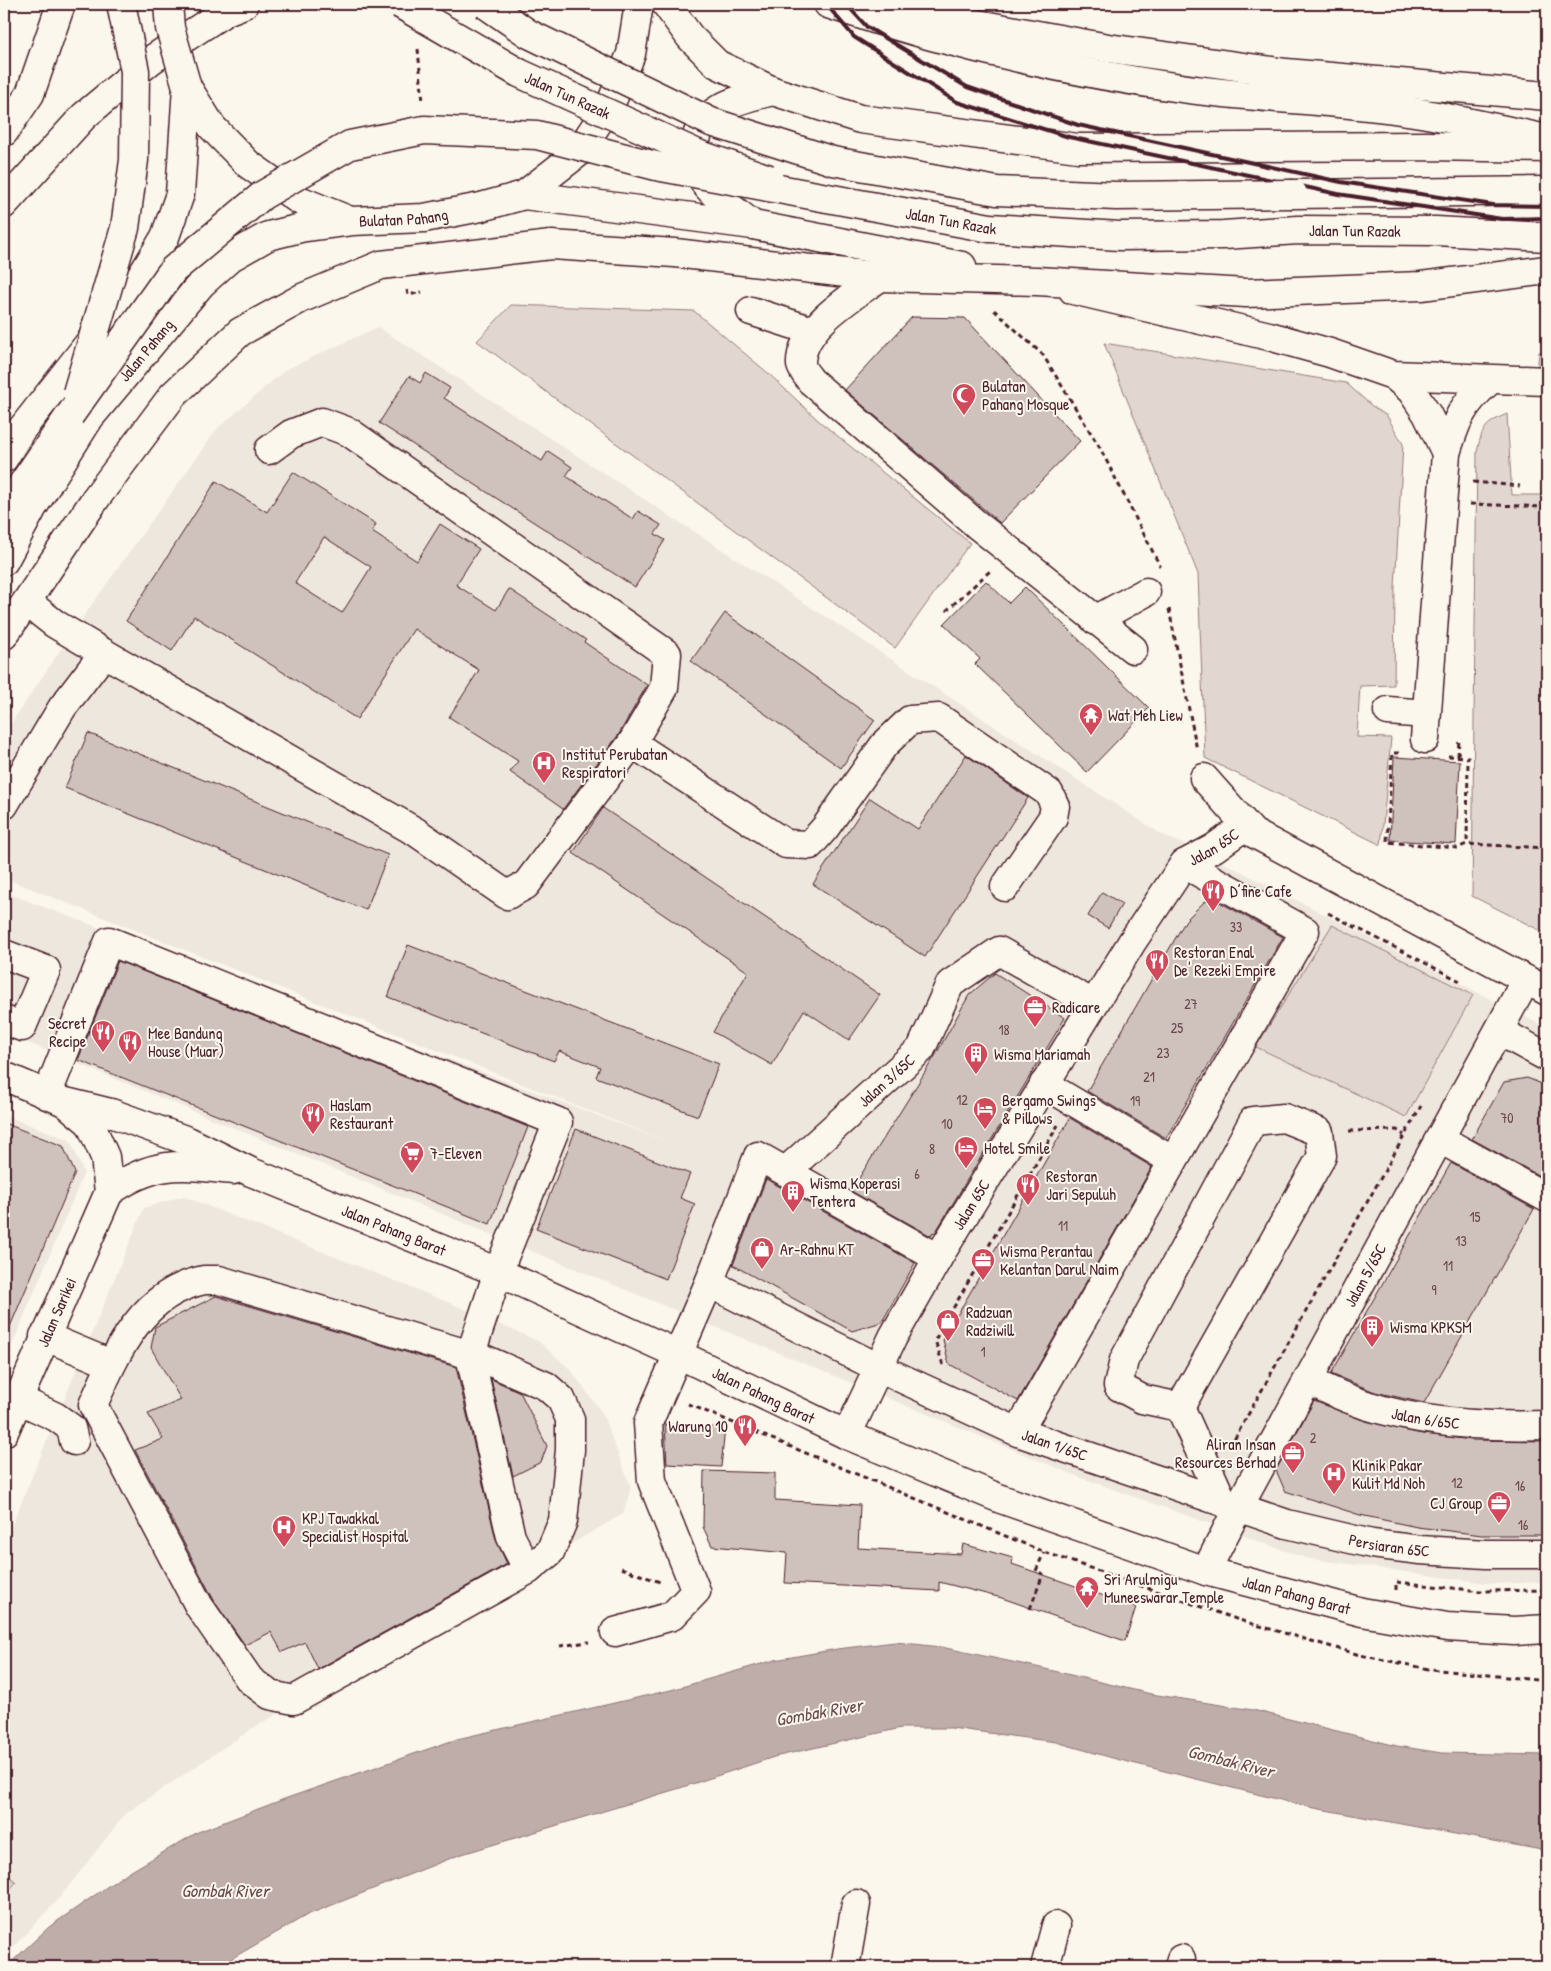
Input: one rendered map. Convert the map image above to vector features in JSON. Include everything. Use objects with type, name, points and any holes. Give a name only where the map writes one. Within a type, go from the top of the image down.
[{"type":"main road","points":[[4,132],[30,94],[62,4]]},
{"type":"main road","points":[[70,415],[125,228],[134,160],[135,71],[121,4]]},
{"type":"main road","name":"Bulatan Pahang","points":[[168,4],[170,28],[187,87],[212,127],[248,164],[299,200],[352,221],[424,218],[481,207],[524,195],[578,153],[612,100],[630,54],[639,7]]},
{"type":"main road","points":[[4,204],[84,116],[151,60],[226,12],[244,4]]},
{"type":"main road","name":"Jalan Tun Razak","points":[[400,4],[519,73],[700,155],[827,198],[990,228],[1120,236],[1224,235],[1298,230],[1436,231],[1547,237]]},
{"type":"main road","points":[[485,4],[529,34],[710,122],[833,161],[997,191],[1116,196],[1547,191]]},
{"type":"main road","points":[[828,4],[897,27],[1029,61],[1181,88],[1413,112],[1547,139]]},
{"type":"main road","points":[[876,4],[894,12],[961,21],[1108,48],[1286,73],[1547,96]]},
{"type":"main road","points":[[673,13],[717,64],[773,91],[860,119],[1078,148],[1426,146],[1547,148]]},
{"type":"main road","points":[[4,458],[21,430],[142,277],[165,237],[180,194],[187,87]]},
{"type":"main road","points":[[753,225],[710,190],[693,164],[696,137],[712,112],[732,101],[773,91]]},
{"type":"main road","points":[[4,511],[173,270],[264,195],[350,145],[424,130],[537,135],[656,166],[827,198]]},
{"type":"main road","points":[[524,195],[753,225],[1037,281],[1330,352],[1393,375],[1547,381]]},
{"type":"main road","name":"Jalan Pahang","points":[[4,560],[33,507],[90,417],[201,284],[231,257],[268,236],[305,227],[352,221]]},
{"type":"main road","points":[[4,635],[96,498],[173,395],[240,332],[302,298],[381,264],[552,245],[675,253],[880,277],[1037,281],[1246,294],[1421,286],[1547,270]]},
{"type":"main road","points":[[880,277],[832,312],[813,331],[803,353],[801,366],[811,382],[1011,552],[1133,649]]},
{"type":"main road","points":[[751,311],[813,331]]},
{"type":"main road","points":[[1393,375],[1411,390],[1427,414],[1446,453]]},
{"type":"main road","points":[[1388,711],[1430,736],[1446,453],[1456,420],[1470,398],[1490,380]]},
{"type":"main road","points":[[27,602],[55,624],[104,653],[416,832],[507,895],[526,885],[632,744],[664,688],[667,654],[349,432],[322,422],[292,434],[270,450]]},
{"type":"main road","points":[[1095,620],[1146,592]]},
{"type":"main road","points":[[4,805],[62,708],[104,653]]},
{"type":"main road","points":[[632,744],[786,844],[810,845],[825,828],[884,745],[910,720],[940,718],[1049,793],[1055,806],[1053,817],[1005,887]]},
{"type":"main road","points":[[1201,765],[1245,826],[1254,833],[1536,986]]},
{"type":"main road","name":"Jalan 65C","points":[[847,1435],[893,1338],[938,1258],[1093,1004],[1184,864],[1214,848],[1245,826]]},
{"type":"main road","points":[[1018,1432],[1305,932],[1184,864]]},
{"type":"main road","points":[[251,1172],[174,1165],[141,1174],[109,1192],[105,1157],[90,1123],[54,1098],[109,941],[558,1122],[498,1272],[470,1356],[510,1537],[528,1570]]},
{"type":"main road","name":"Jalan 3/65C","points":[[778,1169],[921,1049],[950,984],[999,952],[1093,1004]]},
{"type":"main road","points":[[4,954],[46,970],[22,1027],[4,1020]]},
{"type":"main road","name":"Jalan 5/65C","points":[[1206,1571],[1230,1505],[1308,1381],[1499,1031],[1536,986]]},
{"type":"main road","points":[[1499,1031],[1547,1057]]},
{"type":"main road","name":"Jalan Pahang Barat","points":[[4,1076],[54,1098],[111,1113],[188,1141],[251,1172],[498,1272],[678,1354],[847,1435],[1001,1499],[1206,1571],[1327,1603],[1416,1622],[1474,1629],[1514,1631],[1547,1629]]},
{"type":"main road","points":[[1044,1084],[1173,1161]]},
{"type":"main road","points":[[1284,1118],[1319,1132],[1322,1156],[1180,1407],[1142,1399],[1118,1386],[1124,1360],[1253,1121],[1284,1118]]},
{"type":"main road","points":[[1440,1139],[1547,1198]]},
{"type":"main road","points":[[615,1632],[672,1616],[696,1591],[652,1481],[648,1423],[709,1283],[758,1156],[844,1209],[938,1258]]},
{"type":"main road","name":"Jalan Sarikei","points":[[4,1432],[44,1336],[109,1192]]},
{"type":"main road","points":[[204,1280],[219,1280],[470,1356],[546,1386],[561,1399],[570,1419],[570,1450],[564,1511],[560,1529],[550,1552],[528,1570],[294,1700],[270,1695],[250,1680],[199,1606],[95,1410],[93,1405],[111,1364],[136,1323],[157,1300],[191,1282],[204,1280]]},
{"type":"main road","name":"Jalan 1/65C","points":[[709,1283],[879,1368],[1018,1432],[1068,1447],[1230,1505]]},
{"type":"main road","points":[[44,1336],[111,1364]]},
{"type":"main road","name":"Jalan 6/65C","points":[[1308,1381],[1348,1399],[1424,1418],[1507,1426],[1547,1425]]},
{"type":"main road","points":[[18,1399],[56,1417],[71,1428],[74,1441]]},
{"type":"main road","points":[[1180,1407],[1230,1505]]},
{"type":"main road","name":"Persiaran 65C","points":[[1230,1505],[1287,1524],[1372,1544],[1486,1554],[1547,1554]]},
{"type":"main road","points":[[845,1967],[856,1904]]},
{"type":"main road","points":[[1045,1967],[1056,1926]]},
{"type":"path","points":[[418,49],[424,110]]},
{"type":"path","points":[[992,308],[1043,355],[1100,448],[1159,560],[1161,570]]},
{"type":"path","points":[[1472,482],[1520,486]]},
{"type":"path","points":[[1462,504],[1547,507]]},
{"type":"path","points":[[946,611],[1011,552]]},
{"type":"path","points":[[1169,607],[1201,765]]},
{"type":"path","points":[[1430,736],[1458,756],[1468,757],[1467,844]]},
{"type":"path","points":[[1458,756],[1459,739]]},
{"type":"path","points":[[1402,753],[1392,753],[1387,842],[1456,848],[1467,844],[1547,848]]},
{"type":"path","points":[[932,1392],[944,1367],[934,1340],[1071,1101]]},
{"type":"path","points":[[1319,1132],[1397,1130],[1404,1134]]},
{"type":"path","points":[[1030,1610],[1043,1574],[1036,1572],[1044,1552]]},
{"type":"path","points":[[621,1568],[691,1596]]},
{"type":"path","points":[[1396,1594],[1396,1582],[1480,1591],[1547,1590]]},
{"type":"path","points":[[1239,1620],[1360,1655],[1429,1668],[1547,1681]]},
{"type":"shaded area","points":[[511,305],[694,311],[768,373],[819,421],[970,543],[895,648],[477,341]]},
{"type":"shaded area","points":[[378,327],[1161,834],[1230,866],[1547,1028],[1547,1582],[1493,1584],[1305,1558],[1079,1477],[4,1033],[4,892],[673,1144],[4,878],[4,734],[71,634],[217,429],[285,370]]},
{"type":"shaded area","points":[[1104,343],[1346,383],[1372,406],[1387,416],[1403,444],[1395,587],[1394,685],[1360,686],[1357,737],[1391,738],[1381,845],[1205,758],[1198,574]]},
{"type":"shaded area","points":[[1547,351],[1547,371],[1537,371],[1539,352]]},
{"type":"shaded area","points":[[1507,414],[1512,495],[1547,495],[1547,934],[1472,896],[1477,452],[1485,428],[1493,421]]},
{"type":"shaded area","points":[[1332,925],[1473,995],[1406,1117],[1256,1047]]},
{"type":"shaded area","points":[[4,1115],[70,1140],[84,1173],[4,1364]]},
{"type":"shaded area","name":"KPJ Tawakkal Specialist Hospital","points":[[183,1196],[460,1307],[538,1341],[570,1369],[602,1413],[631,1487],[623,1514],[253,1728],[125,1814],[61,1896],[4,1957],[4,1544],[144,1208]]},
{"type":"shaded area","points":[[4,1872],[16,1882],[4,1897]]},
{"type":"shaded area","points":[[617,1960],[615,1967],[483,1967]]},
{"type":"water","name":"Gombak River","points":[[895,1642],[941,1647],[1151,1694],[1253,1710],[1397,1746],[1442,1753],[1547,1755],[1547,1851],[1309,1807],[1116,1759],[1056,1742],[951,1728],[901,1728],[774,1757],[680,1788],[459,1855],[307,1915],[217,1967],[6,1967],[49,1927],[121,1877],[198,1832],[287,1798],[457,1739],[671,1690],[775,1660],[837,1649]]},
{"type":"building","name":"Bulatan Pahang Mosque","points":[[912,317],[965,318],[1080,441],[1000,523],[845,390]]},
{"type":"building","points":[[426,373],[450,388],[444,398],[542,461],[548,451],[572,467],[566,476],[633,519],[638,511],[661,525],[655,534],[665,540],[635,587],[379,423],[409,376],[420,383]]},
{"type":"building","points":[[293,472],[376,524],[372,532],[417,561],[440,524],[479,549],[456,585],[496,610],[509,589],[586,640],[584,642],[647,685],[619,734],[563,809],[510,772],[518,761],[449,717],[479,670],[414,629],[357,719],[194,616],[172,651],[126,621],[216,481],[267,512]],"holes":[[[324,537],[371,567],[342,613],[295,583]]]},
{"type":"building","points":[[986,581],[1009,603],[1025,587],[1149,708],[1087,772],[975,664],[980,659],[944,624]]},
{"type":"building","points":[[725,613],[875,720],[841,768],[691,661]]},
{"type":"building","points":[[88,733],[388,855],[366,910],[65,788]]},
{"type":"building","points":[[966,755],[1028,798],[925,957],[813,884],[870,798],[918,829]]},
{"type":"building","points":[[1394,757],[1460,761],[1456,844],[1390,840]]},
{"type":"building","points":[[603,808],[880,995],[849,1040],[804,1010],[772,1065],[713,1032],[748,972],[573,853]]},
{"type":"building","points":[[1102,892],[1122,904],[1108,928],[1088,916]]},
{"type":"building","points":[[1214,899],[1283,937],[1166,1138],[1087,1091],[1186,920],[1204,902]]},
{"type":"building","points":[[408,945],[719,1064],[698,1116],[596,1077],[600,1067],[559,1051],[554,1061],[388,997]]},
{"type":"building","points":[[118,961],[528,1127],[490,1224],[78,1060]]},
{"type":"building","points":[[995,973],[1065,1018],[935,1233],[933,1232],[931,1236],[851,1191],[935,1056],[969,995]]},
{"type":"building","points":[[1527,1078],[1547,1086],[1547,1180],[1472,1139],[1504,1082]]},
{"type":"building","points":[[1070,1118],[1152,1167],[1018,1401],[949,1364],[943,1340]]},
{"type":"building","points":[[4,1123],[63,1146],[75,1173],[4,1341]]},
{"type":"building","points":[[576,1129],[690,1174],[680,1198],[695,1204],[666,1279],[536,1229]]},
{"type":"building","points":[[1451,1163],[1534,1209],[1424,1403],[1375,1392],[1331,1374]]},
{"type":"building","name":"Wisma Koperasi Tentera","points":[[766,1179],[915,1263],[882,1322],[852,1331],[733,1265]]},
{"type":"building","points":[[216,1296],[456,1367],[496,1540],[507,1564],[318,1669],[305,1642],[282,1652],[271,1632],[245,1645],[216,1604],[135,1450],[163,1439],[148,1414],[181,1400],[151,1348],[155,1327]]},
{"type":"building","points":[[491,1379],[520,1392],[547,1446],[541,1462],[513,1476]]},
{"type":"building","points":[[1314,1401],[1365,1421],[1417,1433],[1471,1440],[1547,1441],[1547,1535],[1482,1535],[1417,1527],[1360,1515],[1285,1491],[1276,1470]]},
{"type":"building","points":[[665,1424],[725,1428],[721,1467],[667,1464]]},
{"type":"building","points":[[704,1471],[775,1473],[775,1500],[860,1505],[858,1548],[961,1554],[963,1544],[1013,1558],[1012,1564],[1136,1607],[1125,1641],[1002,1598],[939,1582],[939,1591],[785,1583],[787,1553],[712,1546],[703,1527]]},
{"type":"railway","points":[[826,4],[854,37],[957,102],[1069,137],[1338,194],[1502,219],[1547,218]]},
{"type":"railway","points":[[846,4],[867,27],[967,87],[1078,125],[1341,182],[1493,205],[1547,206]]},
{"type":"place","name":"Bulatan Pahang Mosque","points":[[964,416]]},
{"type":"place","name":"Wat Meh Liew","points":[[1091,736]]},
{"type":"place","name":"Institut Perubatan Respiratori","points":[[544,784]]},
{"type":"place","name":"D’fine Cafe","points":[[1213,912]]},
{"type":"place","name":"Restoran Enal De' Rezeki Empire","points":[[1157,982]]},
{"type":"place","name":"Radicare","points":[[1035,1028]]},
{"type":"place","name":"Secret Recipe","points":[[103,1053]]},
{"type":"place","name":"Mee Bandung House (Muar)","points":[[130,1063]]},
{"type":"place","name":"Wisma Mariamah","points":[[976,1075]]},
{"type":"place","name":"Bergamo Swings & Pillows","points":[[985,1130]]},
{"type":"place","name":"Haslam Restaurant","points":[[313,1135]]},
{"type":"place","name":"Hotel Smile","points":[[966,1169]]},
{"type":"place","name":"7-Eleven","points":[[412,1174]]},
{"type":"place","name":"Restoran Jari Sepuluh","points":[[1028,1206]]},
{"type":"place","name":"Wisma Koperasi Tentera","points":[[793,1213]]},
{"type":"place","name":"Ar-Rahnu KT","points":[[762,1270]]},
{"type":"place","name":"Wisma Perantau Kelantan Darul Naim","points":[[983,1281]]},
{"type":"place","name":"Radzuan Radziwill","points":[[948,1342]]},
{"type":"place","name":"Wisma KPKSM","points":[[1372,1348]]},
{"type":"place","name":"Warung 10","points":[[745,1447]]},
{"type":"place","name":"Aliran Insan Resources Berhad","points":[[1293,1474]]},
{"type":"place","name":"Klinik Pakar Kulit Md Noh","points":[[1334,1495]]},
{"type":"place","name":"CJ Group","points":[[1499,1524]]},
{"type":"place","name":"KPJ Tawakkal Specialist Hospital","points":[[284,1548]]},
{"type":"place","name":"Sri Arulmigu Muneeswarar Temple","points":[[1087,1609]]}]
